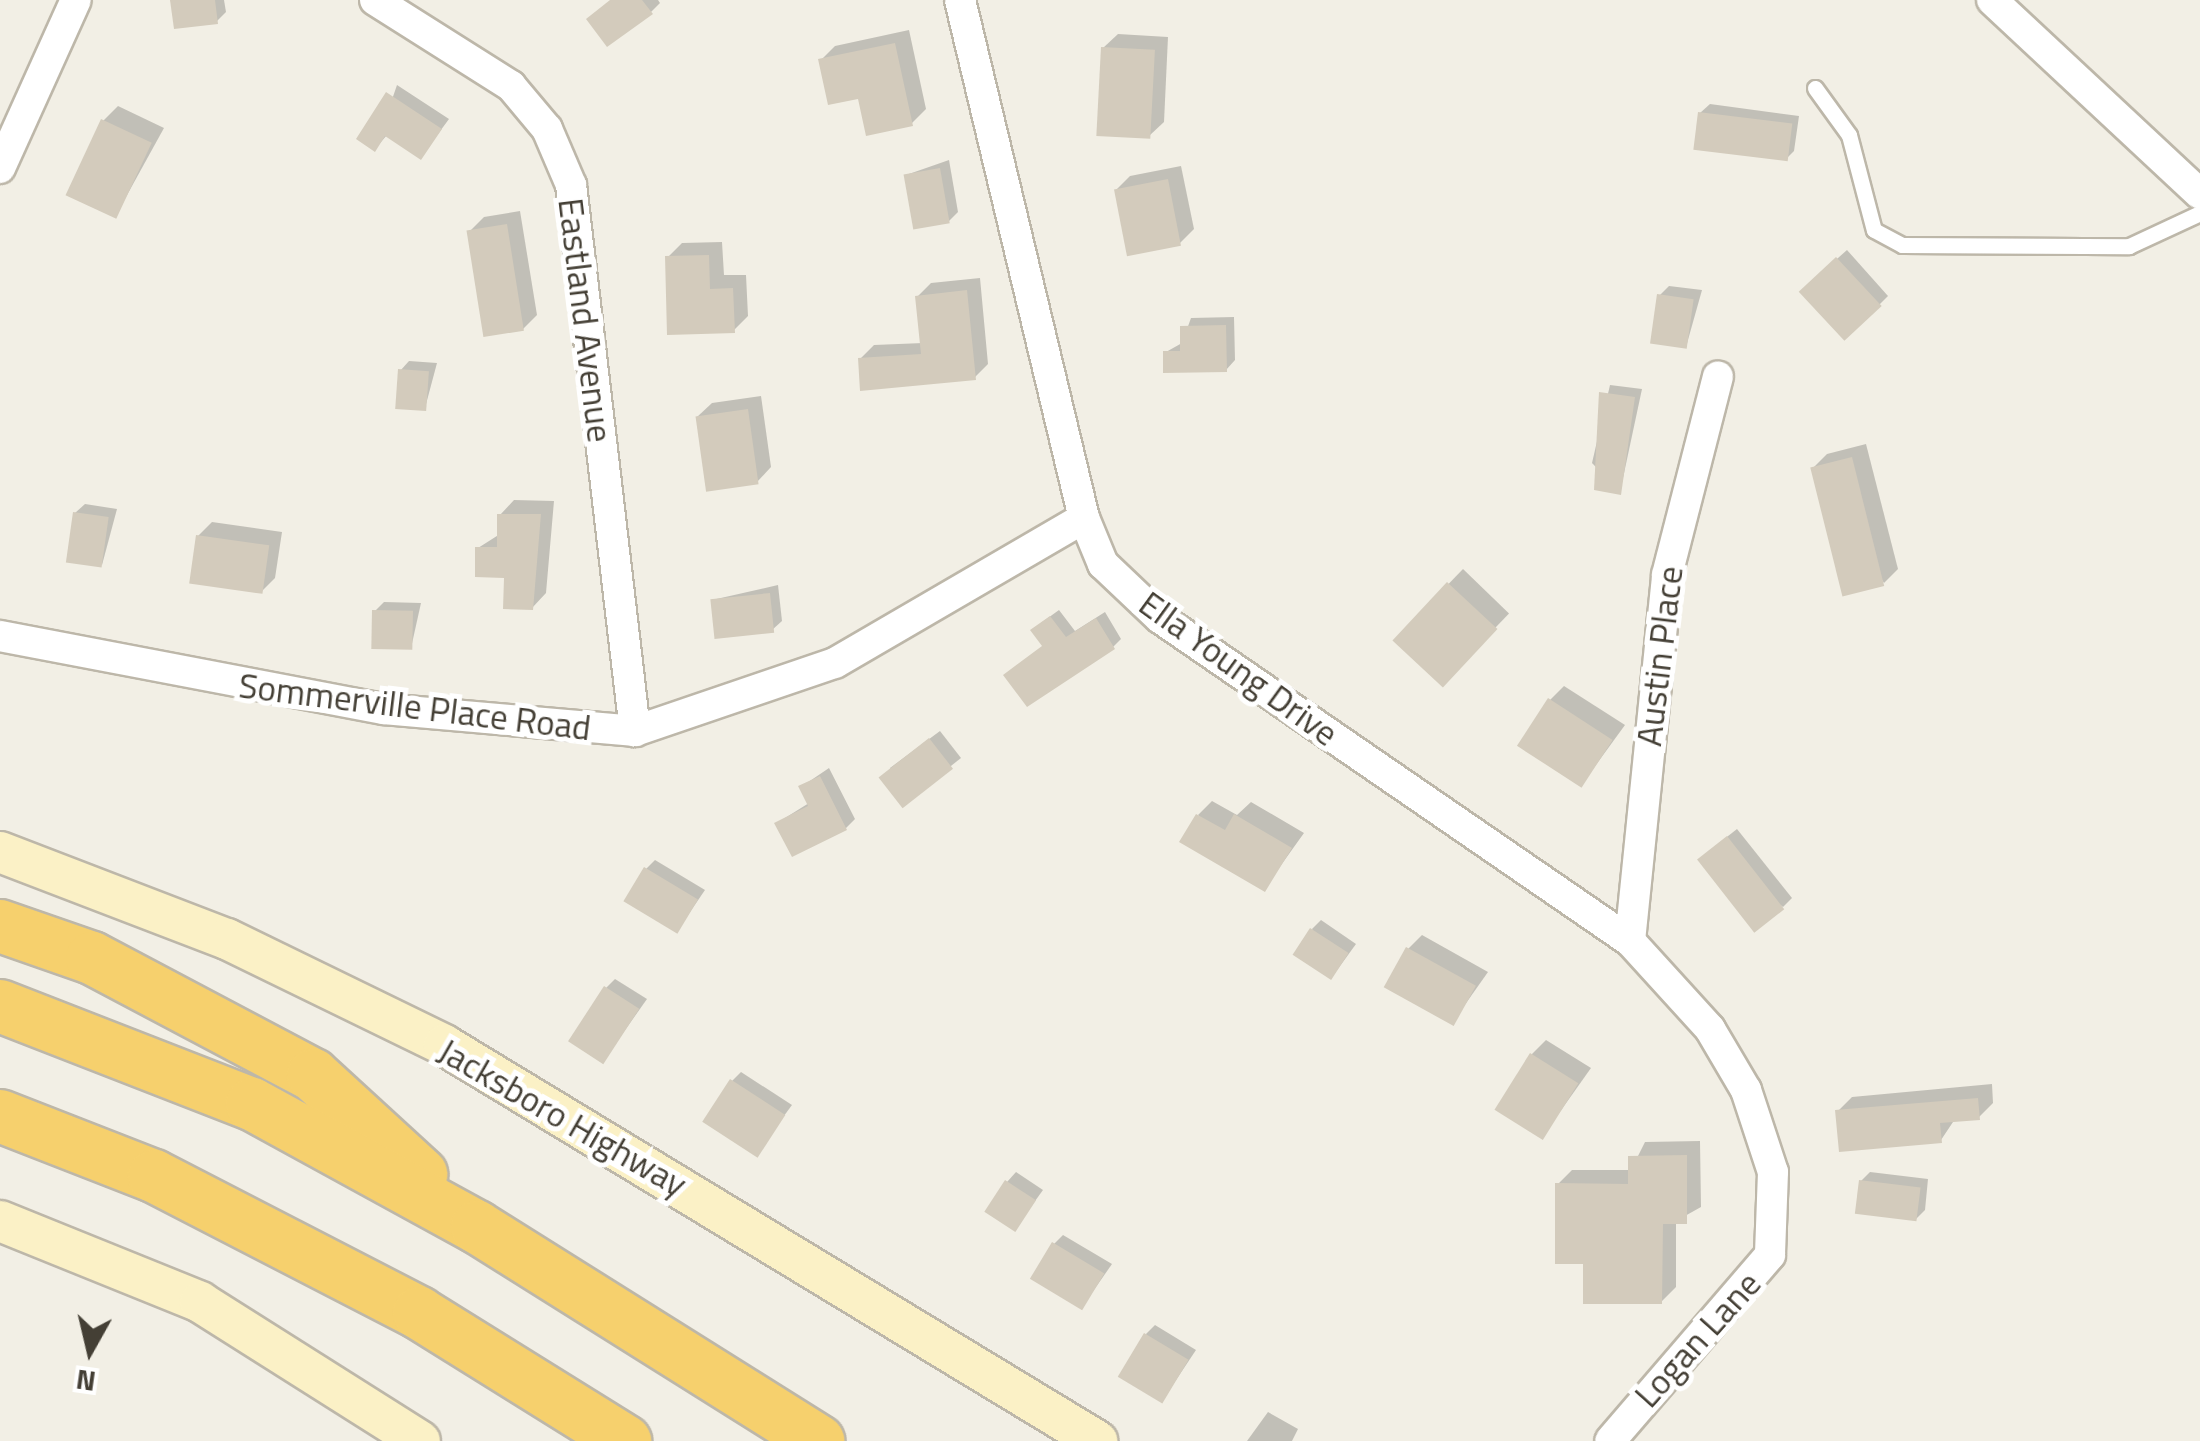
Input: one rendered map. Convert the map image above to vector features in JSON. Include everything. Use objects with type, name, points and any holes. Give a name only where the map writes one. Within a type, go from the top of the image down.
[{"type":"highway","points":[[0,926],[92,958],[313,1074],[476,1226]]},
{"type":"highway","points":[[0,1006],[252,1104],[476,1226],[818,1441]]},
{"type":"highway","points":[[0,1116],[154,1176],[419,1313],[625,1441]]},
{"type":"main road","name":"Jacksboro Highway","points":[[0,852],[226,939],[444,1045],[1096,1441]]},
{"type":"main road","points":[[0,1221],[200,1302],[420,1441]]},
{"type":"street","points":[[0,168],[76,0]]},
{"type":"street","name":"Eastland Avenue","points":[[375,0],[512,86],[547,128],[571,185],[635,730]]},
{"type":"street","name":"Ella Young Drive","points":[[960,0],[1084,518],[1104,564],[1160,618],[1630,942],[1710,1029],[1746,1090],[1773,1172]]},
{"type":"street","points":[[1992,0],[2200,194]]},
{"type":"street","name":"Austin Place","points":[[1630,942],[1667,575],[1718,376]]},
{"type":"street","name":"Sommerville Place Road","points":[[0,636],[384,709],[635,730],[835,664],[1084,518]]},
{"type":"street","name":"Logan Lane","points":[[1610,1441],[1661,1372],[1759,1275],[1775,1222],[1773,1172]]},
{"type":"lane","points":[[1815,88],[1849,135],[1874,230],[1902,244],[2129,246],[2200,213]]},
{"type":"building","points":[[170,0],[215,0],[218,24],[174,29]]},
{"type":"building","points":[[610,0],[642,0],[653,14],[607,47],[586,19]]},
{"type":"building","points":[[895,43],[913,126],[866,136],[858,99],[828,105],[818,59]]},
{"type":"building","points":[[1101,47],[1155,50],[1150,139],[1096,136]]},
{"type":"building","points":[[386,92],[442,129],[421,160],[385,136],[375,152],[356,139]]},
{"type":"building","points":[[1698,112],[1792,124],[1788,161],[1693,150]]},
{"type":"building","points":[[101,119],[152,143],[116,219],[66,195]]},
{"type":"building","points":[[940,168],[950,223],[913,230],[904,174]]},
{"type":"building","points":[[1168,179],[1181,246],[1127,256],[1114,189]]},
{"type":"building","points":[[507,224],[524,331],[483,337],[467,230]]},
{"type":"building","points":[[709,255],[710,289],[733,288],[735,333],[667,335],[665,256]]},
{"type":"building","points":[[1836,257],[1882,306],[1844,341],[1799,292]]},
{"type":"building","points":[[967,290],[976,380],[860,391],[858,358],[921,354],[915,296]]},
{"type":"building","points":[[1657,294],[1694,299],[1687,349],[1650,344]]},
{"type":"building","points":[[1226,325],[1227,372],[1163,373],[1163,351],[1180,351],[1180,326]]},
{"type":"building","points":[[398,369],[429,371],[426,411],[395,409]]},
{"type":"building","points":[[1599,392],[1635,397],[1621,495],[1594,490]]},
{"type":"building","points":[[748,409],[759,484],[706,492],[696,416]]},
{"type":"building","points":[[1852,457],[1884,586],[1842,596],[1810,467]]},
{"type":"building","points":[[73,512],[109,517],[102,568],[66,563]]},
{"type":"building","points":[[497,514],[541,514],[533,610],[503,609],[504,578],[475,577],[475,547],[497,547]]},
{"type":"building","points":[[196,535],[269,545],[262,594],[189,584]]},
{"type":"building","points":[[1447,582],[1497,629],[1443,688],[1392,641]]},
{"type":"building","points":[[770,593],[774,633],[715,639],[710,599]]},
{"type":"building","points":[[372,610],[413,611],[412,650],[371,649]]},
{"type":"building","points":[[1050,616],[1066,637],[1096,618],[1115,649],[1027,707],[1003,675],[1042,646],[1030,630]]},
{"type":"building","points":[[1548,698],[1613,740],[1582,788],[1517,746]]},
{"type":"building","points":[[929,738],[953,769],[903,808],[879,777]]},
{"type":"building","points":[[820,776],[847,830],[792,857],[774,823],[808,806],[798,786]]},
{"type":"building","points":[[1196,814],[1225,830],[1234,814],[1292,848],[1265,892],[1179,842]]},
{"type":"building","points":[[1727,836],[1784,909],[1754,933],[1697,859]]},
{"type":"building","points":[[644,867],[698,899],[677,934],[623,901]]},
{"type":"building","points":[[1310,928],[1349,953],[1331,980],[1293,955]]},
{"type":"building","points":[[1406,947],[1476,986],[1454,1026],[1384,987]]},
{"type":"building","points":[[604,986],[639,1009],[603,1064],[568,1041]]},
{"type":"building","points":[[1530,1053],[1578,1083],[1543,1140],[1494,1110]]},
{"type":"building","points":[[730,1079],[785,1115],[758,1158],[702,1122]]},
{"type":"building","points":[[1978,1098],[1980,1120],[1940,1123],[1942,1143],[1839,1152],[1835,1110]]},
{"type":"building","points":[[1687,1155],[1687,1224],[1663,1224],[1662,1304],[1583,1304],[1583,1264],[1555,1264],[1555,1183],[1628,1184],[1628,1156]]},
{"type":"building","points":[[1005,1180],[1036,1200],[1015,1232],[984,1212]]},
{"type":"building","points":[[1859,1180],[1921,1188],[1916,1221],[1855,1214]]},
{"type":"building","points":[[1052,1242],[1104,1273],[1082,1310],[1030,1279]]},
{"type":"building","points":[[1144,1333],[1189,1360],[1162,1403],[1118,1377]]}]
